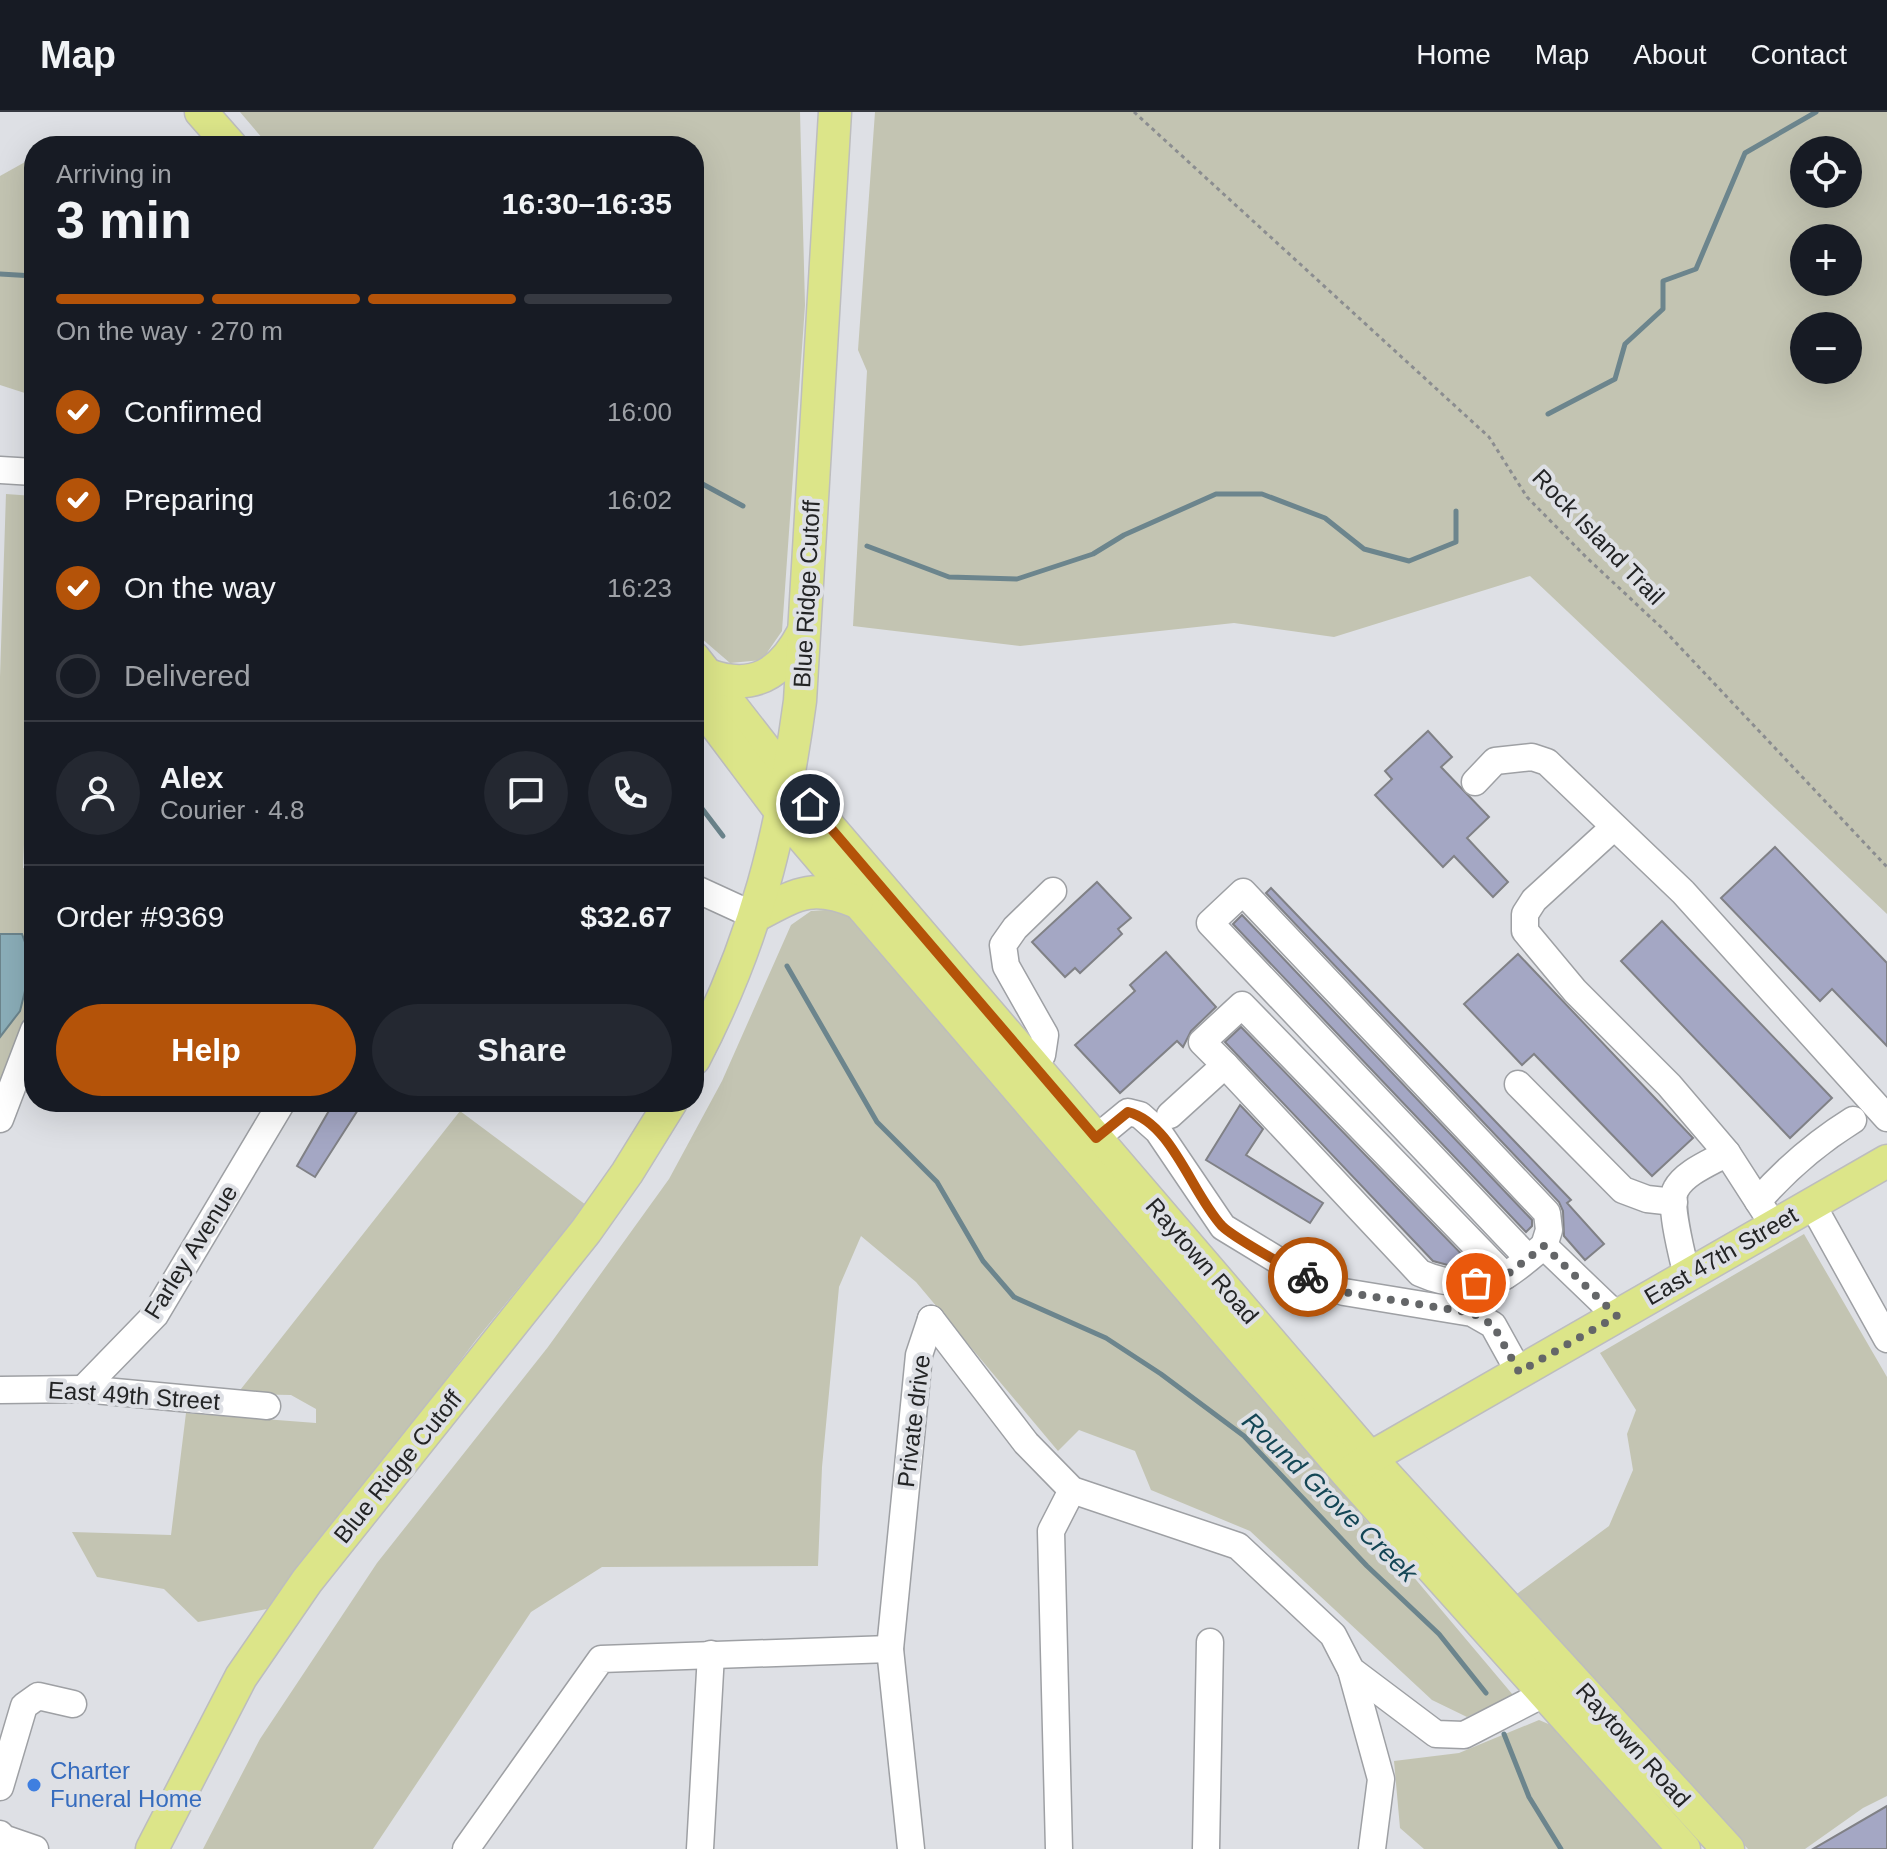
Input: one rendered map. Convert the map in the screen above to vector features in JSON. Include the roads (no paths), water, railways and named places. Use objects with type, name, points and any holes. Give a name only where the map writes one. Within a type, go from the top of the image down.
[{"type":"main road","points":[[201,112],[222,136]]},
{"type":"main road","name":"Blue Ridge Cutoff","points":[[704,1040],[719,1012],[755,916],[770,868],[789,780],[800,701],[835,112]]},
{"type":"main road","points":[[704,677],[731,681],[761,678],[786,661],[803,633]]},
{"type":"main road","name":"Raytown Road","points":[[704,682],[789,780],[1025,1076],[1359,1466],[1544,1694],[1684,1849]]},
{"type":"main road","name":"Raytown Road","points":[[704,684],[782,813],[857,902],[1025,1076]]},
{"type":"main road","points":[[755,916],[795,896],[821,890],[857,902]]},
{"type":"main road","name":"Blue Ridge Cutoff","points":[[152,1849],[241,1677],[307,1581],[586,1231],[665,1112]]},
{"type":"main road","name":"East 47th Street","points":[[1359,1466],[1687,1276],[1766,1213],[1812,1204],[1887,1161]]},
{"type":"main road","name":"Raytown Road","points":[[1359,1466],[1573,1679],[1728,1849]]},
{"type":"street","points":[[0,470],[24,471]]},
{"type":"street","points":[[1475,782],[1495,761],[1532,757],[1547,762],[1683,892],[1887,1118]]},
{"type":"street","points":[[1614,827],[1534,900],[1525,914],[1525,931],[1575,991],[1669,1085],[1727,1153],[1766,1213]]},
{"type":"street","points":[[1025,1076],[1042,1055],[1045,1035],[1006,966],[1003,945],[1015,928],[1053,891]]},
{"type":"street","points":[[1505,1276],[1242,1005],[1202,1042],[1420,1273],[1442,1283],[1476,1283],[1505,1276],[1536,1252],[1549,1230],[1547,1213],[1243,892],[1210,923],[1536,1252],[1617,1316]]},
{"type":"street","points":[[704,893],[755,916]]},
{"type":"street","points":[[0,1119],[24,1056]]},
{"type":"street","points":[[1170,1115],[1225,1065]]},
{"type":"street","points":[[1518,1084],[1623,1190],[1647,1199],[1674,1202]]},
{"type":"street","name":"Farley Avenue","points":[[83,1389],[155,1315],[276,1112]]},
{"type":"street","points":[[1085,1147],[1128,1112],[1140,1115],[1158,1131],[1223,1227],[1297,1272],[1344,1292],[1472,1313],[1493,1325],[1519,1372]]},
{"type":"street","points":[[1766,1213],[1786,1169],[1822,1139],[1853,1120]]},
{"type":"street","points":[[1687,1276],[1678,1239],[1674,1202],[1676,1188],[1688,1176],[1727,1153]]},
{"type":"street","points":[[1812,1204],[1880,1309],[1887,1339]]},
{"type":"street","name":"Private drive","points":[[911,1849],[890,1649],[919,1355],[931,1319],[1026,1443],[1072,1490],[1238,1546],[1333,1635],[1351,1670],[1381,1779],[1372,1849]]},
{"type":"street","name":"East 49th Street","points":[[0,1390],[83,1389],[267,1406]]},
{"type":"street","points":[[1059,1849],[1051,1531],[1072,1490]]},
{"type":"street","points":[[1206,1849],[1210,1642]]},
{"type":"street","points":[[466,1849],[601,1659],[890,1649]]},
{"type":"street","points":[[700,1849],[711,1654]]},
{"type":"street","name":"Private drive","points":[[1351,1670],[1436,1734],[1464,1735],[1573,1679]]},
{"type":"street","points":[[0,1787],[24,1706],[38,1696],[73,1704]]},
{"type":"street","points":[[1,1840],[35,1849]]},
{"type":"water","points":[[0,934],[22,934],[24,995],[20,1011],[0,1037]]},
{"type":"waterway","points":[[1548,414],[1615,379],[1625,344],[1663,309],[1663,281],[1696,269],[1745,153],[1816,112]]},
{"type":"waterway","name":"Round Grove Creek","points":[[0,274],[24,275]]},
{"type":"waterway","points":[[704,485],[743,506]]},
{"type":"waterway","points":[[867,546],[949,577],[1017,579],[1093,554],[1124,535],[1216,494],[1262,494],[1325,518],[1364,549],[1409,561],[1456,542],[1456,511]]},
{"type":"waterway","name":"Round Grove Creek","points":[[704,811],[723,836]]},
{"type":"waterway","name":"Round Grove Creek","points":[[787,966],[877,1122],[937,1182],[983,1261],[1014,1297],[1106,1338],[1161,1374],[1244,1436],[1367,1566],[1439,1634],[1486,1693]]},
{"type":"waterway","name":"Round Grove Creek","points":[[1504,1734],[1529,1797],[1561,1849]]},
{"type":"place","name":"Charter Funeral Home","points":[[34,1785]]}]
